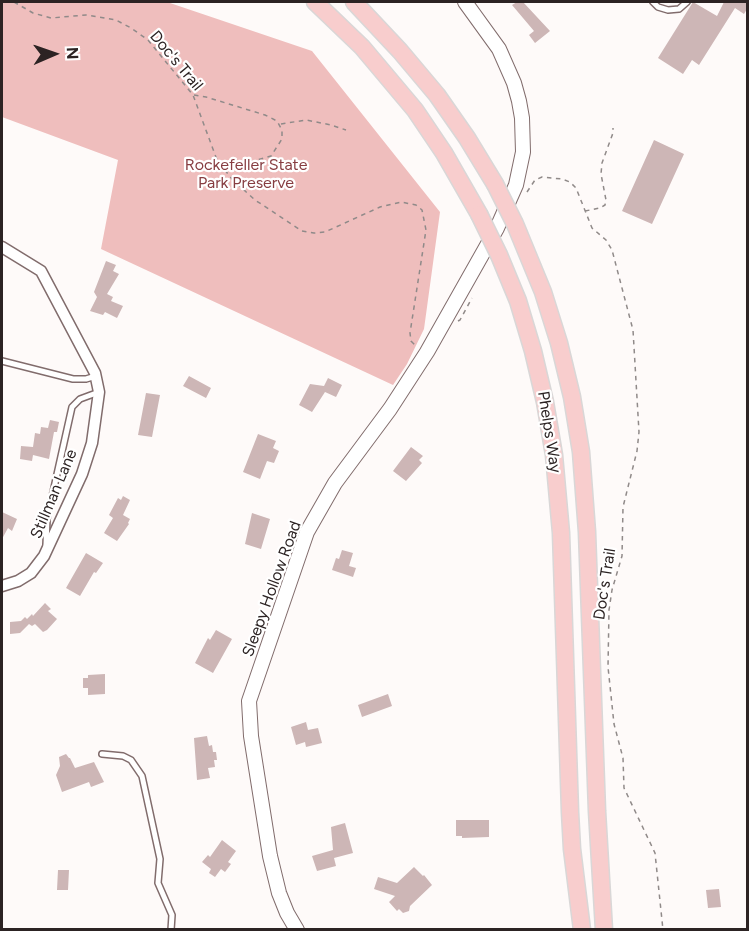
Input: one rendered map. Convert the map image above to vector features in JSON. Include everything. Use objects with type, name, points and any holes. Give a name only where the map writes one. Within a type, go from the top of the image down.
[{"type":"main road","name":"Phelps Way","points":[[315,2],[362,47],[415,110],[444,153],[479,214],[499,255],[518,301],[533,351],[554,455],[561,533],[570,812],[582,930]]},
{"type":"main road","name":"Phelps Way","points":[[354,2],[400,51],[436,95],[467,138],[495,184],[534,268],[559,343],[572,397],[581,452],[587,523],[597,811],[604,930]]},
{"type":"street","name":"Sleepy Hollow Road","points":[[297,930],[279,893],[270,856],[251,736],[249,701],[311,525],[335,483],[390,409],[427,352],[472,275],[511,198],[523,152],[519,101],[514,83],[499,50],[465,2]]},
{"type":"street","name":"Stillman Lane","points":[[2,247],[41,271],[96,376],[99,392],[92,443],[82,474],[47,549],[31,573],[18,581],[2,586]]},
{"type":"lane","points":[[653,2],[658,7],[668,10],[680,9],[687,2]]},
{"type":"lane","points":[[2,361],[73,379],[96,376]]},
{"type":"lane","points":[[47,549],[47,519],[72,407],[80,399],[99,392]]},
{"type":"lane","points":[[102,754],[123,756],[131,760],[142,776],[160,859],[158,883],[171,915],[171,930]]},
{"type":"path","name":"Doc's Trail","points":[[14,2],[33,13],[51,18],[102,16],[131,27],[148,40],[193,95],[209,141],[224,170],[264,206],[302,231],[325,232],[380,207],[401,202],[416,205],[422,210],[426,230],[410,333],[414,344],[420,348]]},
{"type":"path","points":[[193,95],[265,115],[280,124],[306,120],[346,130]]},
{"type":"path","points":[[224,170],[271,156],[282,139],[280,124]]},
{"type":"path","name":"Doc's Trail","points":[[613,128],[602,163],[605,205],[584,211],[592,228],[606,240],[612,250],[633,330],[639,432],[623,507],[621,556],[609,610],[608,667],[614,724],[623,758],[624,788],[655,853],[663,930]]},
{"type":"green space","name":"Rockefeller State Park Preserve","points":[[2,2],[167,2],[312,51],[440,212],[424,329],[407,364],[393,385],[101,249],[118,160],[2,117]]},
{"type":"building","points":[[523,2],[550,31],[535,43],[529,35],[534,31],[512,5]]},
{"type":"building","points":[[693,2],[717,16],[724,2],[747,2],[747,9],[744,14],[735,8],[699,65],[692,60],[683,74],[658,58]]},
{"type":"building","points":[[654,140],[684,154],[652,224],[622,211]]},
{"type":"building","points":[[106,261],[116,265],[113,271],[119,274],[107,294],[113,297],[111,301],[123,306],[117,318],[105,312],[103,315],[90,311],[97,297],[94,292]]},
{"type":"building","points":[[189,376],[211,388],[206,398],[183,386]]},
{"type":"building","points":[[328,378],[342,385],[336,397],[325,392],[312,412],[299,405],[310,384],[324,386]]},
{"type":"building","points":[[146,393],[160,395],[152,437],[138,435]]},
{"type":"building","points":[[50,420],[59,422],[57,432],[54,432],[49,459],[33,455],[32,461],[20,459],[21,446],[33,447],[35,433],[40,434],[41,427],[48,428]]},
{"type":"building","points":[[258,434],[276,441],[273,448],[279,451],[274,463],[267,461],[260,479],[243,472]]},
{"type":"building","points":[[411,447],[423,456],[419,460],[422,463],[406,481],[393,471]]},
{"type":"building","points":[[123,496],[130,500],[123,515],[130,519],[117,541],[104,533],[113,518],[109,515],[118,498],[121,500]]},
{"type":"building","points":[[2,512],[17,519],[12,531],[8,528],[2,539]]},
{"type":"building","points":[[252,513],[270,519],[261,549],[245,544]]},
{"type":"building","points":[[342,550],[353,553],[349,566],[356,568],[353,577],[332,570]]},
{"type":"building","points":[[86,553],[103,563],[96,573],[94,572],[80,596],[66,588]]},
{"type":"building","points":[[45,603],[51,609],[48,611],[57,619],[47,630],[43,632],[35,624],[32,626],[29,624],[20,633],[10,634],[10,622],[21,621],[25,617],[27,619],[32,614],[33,616]]},
{"type":"building","points":[[216,630],[232,639],[213,673],[195,663],[208,638],[210,640]]},
{"type":"building","points":[[105,674],[105,694],[88,695],[88,688],[83,688],[83,678],[88,678],[88,675]]},
{"type":"building","points":[[388,694],[392,706],[362,717],[358,705]]},
{"type":"building","points":[[306,722],[308,730],[318,728],[322,743],[306,747],[305,742],[296,745],[291,727]]},
{"type":"building","points":[[207,736],[209,746],[212,745],[213,752],[216,752],[217,760],[214,760],[215,767],[208,768],[210,778],[197,780],[194,738]]},
{"type":"building","points":[[66,754],[75,768],[94,762],[104,782],[91,787],[89,782],[62,792],[56,775],[60,766],[59,757]]},
{"type":"building","points":[[456,820],[489,820],[489,837],[462,838],[462,836],[456,836]]},
{"type":"building","points":[[345,823],[353,853],[334,858],[336,866],[317,871],[312,856],[333,850],[331,827]]},
{"type":"building","points":[[222,840],[236,851],[228,862],[231,864],[225,872],[221,869],[215,877],[209,873],[211,869],[202,862],[208,855],[210,857]]},
{"type":"building","points":[[414,867],[432,885],[410,906],[409,911],[403,913],[399,909],[397,911],[389,902],[395,896],[374,889],[378,877],[397,883]]},
{"type":"building","points":[[58,870],[69,870],[68,890],[57,890]]},
{"type":"building","points":[[719,889],[721,907],[708,908],[706,890]]}]
